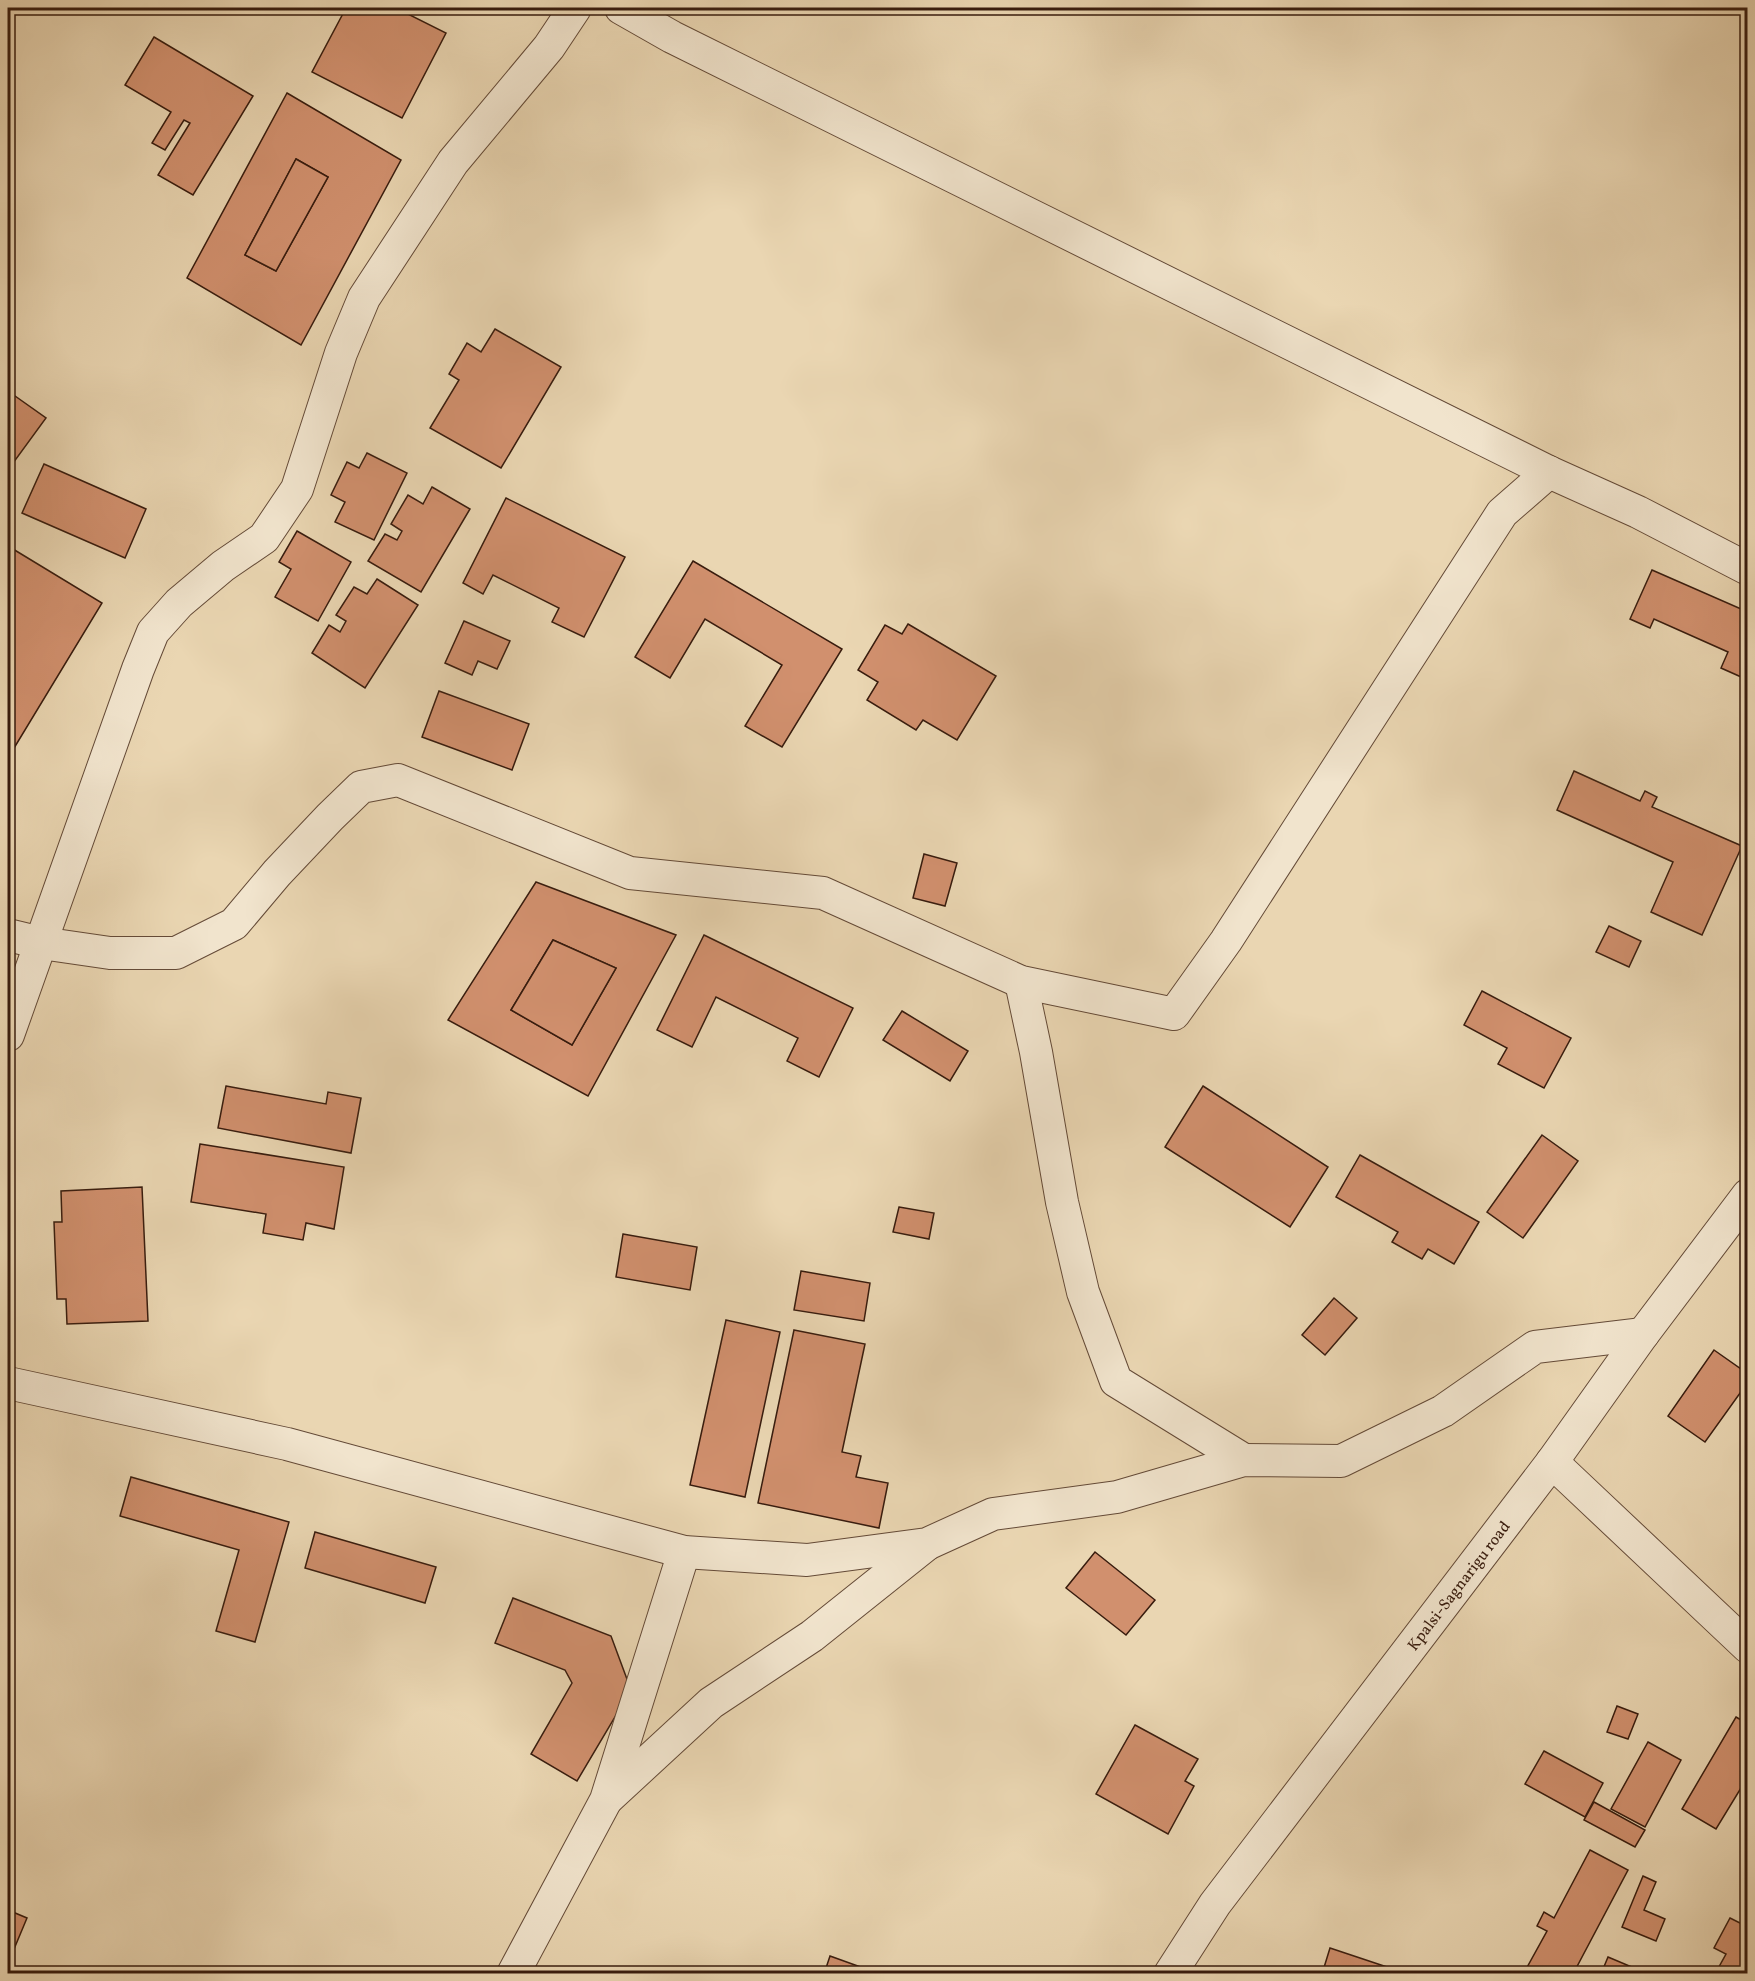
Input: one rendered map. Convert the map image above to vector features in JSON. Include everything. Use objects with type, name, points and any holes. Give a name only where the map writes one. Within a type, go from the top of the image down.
[{"type":"street","points":[[8,1035],[153,632],[179,603],[224,566],[264,538],[284,509],[297,489],[341,353],[364,298],[453,162],[549,47],[576,8]]},
{"type":"street","points":[[621,8],[672,37],[1550,472],[1638,512],[1748,569]]},
{"type":"street","points":[[8,935],[41,943],[110,953],[176,953],[234,924],[277,873],[361,787],[398,780],[630,873],[823,893],[1021,982],[1174,1014],[1226,941],[1502,513],[1550,472]]},
{"type":"street","points":[[1021,982],[1036,1052],[1062,1202],[1083,1292],[1116,1381],[1244,1460]]},
{"type":"street","name":"Kpalsi-Sagnarigu road","points":[[1170,1974],[1215,1904],[1552,1462],[1643,1334],[1748,1195]]},
{"type":"street","points":[[606,1800],[711,1703],[812,1636],[927,1544],[993,1514],[1117,1497],[1244,1460],[1341,1461],[1443,1411],[1535,1347],[1643,1334]]},
{"type":"street","points":[[8,1383],[287,1444],[684,1552],[807,1560],[927,1544]]},
{"type":"street","points":[[1552,1462],[1748,1647]]},
{"type":"street","points":[[513,1974],[606,1800],[684,1552]]},
{"type":"building","points":[[346,8],[396,8],[446,33],[402,118],[312,72]]},
{"type":"building","points":[[154,37],[253,96],[193,195],[158,175],[190,123],[184,120],[165,150],[152,143],[171,112],[125,85]]},
{"type":"building","points":[[287,93],[401,160],[301,345],[187,278]],"holes":[[[296,159],[328,177],[276,271],[245,255]]]},
{"type":"building","points":[[296,159],[328,177],[276,271],[245,255]]},
{"type":"building","points":[[495,329],[561,367],[501,468],[430,428],[459,380],[449,374],[467,343],[481,352]]},
{"type":"building","points":[[8,391],[46,418],[8,470]]},
{"type":"building","points":[[367,453],[407,473],[374,540],[335,522],[345,502],[331,495],[347,462],[359,468]]},
{"type":"building","points":[[44,464],[146,509],[125,558],[22,513]]},
{"type":"building","points":[[432,487],[470,509],[421,592],[368,561],[385,534],[397,540],[402,531],[391,524],[408,495],[423,504]]},
{"type":"building","points":[[506,498],[625,557],[584,637],[552,622],[559,608],[493,575],[483,594],[463,583]]},
{"type":"building","points":[[297,531],[351,562],[318,621],[275,597],[291,569],[279,562]]},
{"type":"building","points":[[8,546],[102,603],[8,758]]},
{"type":"building","points":[[693,561],[842,649],[782,747],[745,726],[782,665],[705,619],[670,678],[635,657]]},
{"type":"building","points":[[1652,570],[1748,612],[1748,680],[1721,668],[1728,652],[1654,619],[1650,628],[1630,619]]},
{"type":"building","points":[[377,579],[418,605],[365,688],[312,653],[329,625],[340,632],[346,621],[336,615],[354,587],[367,594]]},
{"type":"building","points":[[464,621],[510,641],[497,669],[478,661],[472,675],[445,663]]},
{"type":"building","points":[[908,624],[996,676],[957,740],[923,720],[916,730],[867,700],[878,682],[858,670],[885,625],[902,634]]},
{"type":"building","points":[[439,691],[529,724],[512,770],[422,737]]},
{"type":"building","points":[[1574,771],[1640,801],[1645,791],[1657,797],[1652,807],[1742,846],[1702,935],[1651,912],[1673,862],[1557,810]]},
{"type":"building","points":[[924,854],[957,863],[945,906],[913,898]]},
{"type":"building","points":[[536,882],[676,935],[588,1096],[448,1020]],"holes":[[[553,940],[616,968],[572,1045],[511,1010]]]},
{"type":"building","points":[[1609,926],[1641,941],[1629,967],[1596,952]]},
{"type":"building","points":[[704,935],[853,1008],[819,1077],[787,1061],[798,1038],[716,997],[692,1047],[657,1030]]},
{"type":"building","points":[[553,940],[616,968],[572,1045],[511,1010]]},
{"type":"building","points":[[1482,991],[1571,1038],[1544,1088],[1498,1064],[1507,1048],[1464,1025]]},
{"type":"building","points":[[902,1011],[968,1051],[950,1081],[883,1040]]},
{"type":"building","points":[[226,1086],[326,1104],[328,1092],[361,1098],[351,1153],[218,1128]]},
{"type":"building","points":[[1203,1086],[1328,1167],[1290,1227],[1165,1147]]},
{"type":"building","points":[[1542,1135],[1578,1161],[1523,1238],[1487,1212]]},
{"type":"building","points":[[200,1144],[344,1167],[334,1229],[306,1223],[303,1240],[263,1233],[266,1214],[191,1202]]},
{"type":"building","points":[[1360,1155],[1479,1222],[1454,1264],[1428,1249],[1422,1259],[1392,1242],[1398,1232],[1336,1197]]},
{"type":"building","points":[[142,1187],[148,1321],[67,1324],[66,1299],[57,1299],[54,1222],[62,1222],[61,1191]]},
{"type":"building","points":[[899,1207],[934,1213],[929,1239],[893,1232]]},
{"type":"building","points":[[623,1234],[697,1247],[690,1290],[616,1277]]},
{"type":"building","points":[[801,1271],[870,1283],[864,1321],[794,1310]]},
{"type":"building","points":[[1334,1298],[1357,1318],[1325,1355],[1302,1335]]},
{"type":"building","points":[[726,1320],[780,1332],[745,1497],[690,1485]]},
{"type":"building","points":[[794,1330],[865,1344],[842,1452],[861,1456],[856,1477],[888,1483],[879,1528],[758,1503]]},
{"type":"building","points":[[1714,1350],[1748,1374],[1748,1382],[1705,1442],[1668,1416]]},
{"type":"building","points":[[131,1477],[289,1522],[255,1642],[216,1631],[239,1550],[120,1516]]},
{"type":"building","points":[[315,1532],[436,1567],[425,1603],[305,1568]]},
{"type":"building","points":[[1095,1552],[1155,1600],[1126,1635],[1066,1588]]},
{"type":"building","points":[[513,1598],[611,1636],[631,1690],[577,1781],[531,1754],[572,1683],[565,1670],[495,1643]]},
{"type":"building","points":[[1617,1706],[1638,1714],[1628,1739],[1607,1732]]},
{"type":"building","points":[[1736,1717],[1748,1724],[1748,1785],[1744,1783],[1716,1829],[1682,1809]]},
{"type":"building","points":[[1135,1725],[1198,1759],[1185,1781],[1194,1786],[1168,1834],[1096,1794]]},
{"type":"building","points":[[1648,1742],[1681,1760],[1645,1827],[1611,1809]]},
{"type":"building","points":[[1544,1751],[1603,1783],[1585,1817],[1525,1784]]},
{"type":"building","points":[[1594,1802],[1645,1830],[1635,1847],[1584,1820]]},
{"type":"building","points":[[1590,1850],[1628,1870],[1573,1974],[1530,1974],[1525,1971],[1547,1931],[1537,1926],[1544,1912],[1554,1918]]},
{"type":"building","points":[[1643,1876],[1656,1882],[1644,1910],[1665,1919],[1656,1941],[1622,1927]]},
{"type":"building","points":[[8,1910],[27,1918],[14,1949],[8,1947]]},
{"type":"building","points":[[1730,1918],[1748,1927],[1748,1974],[1715,1974],[1726,1954],[1714,1948]]},
{"type":"building","points":[[1330,1948],[1408,1974],[1322,1974]]},
{"type":"building","points":[[830,1956],[880,1974],[824,1974]]},
{"type":"building","points":[[1608,1957],[1646,1973],[1646,1974],[1601,1974]]}]
